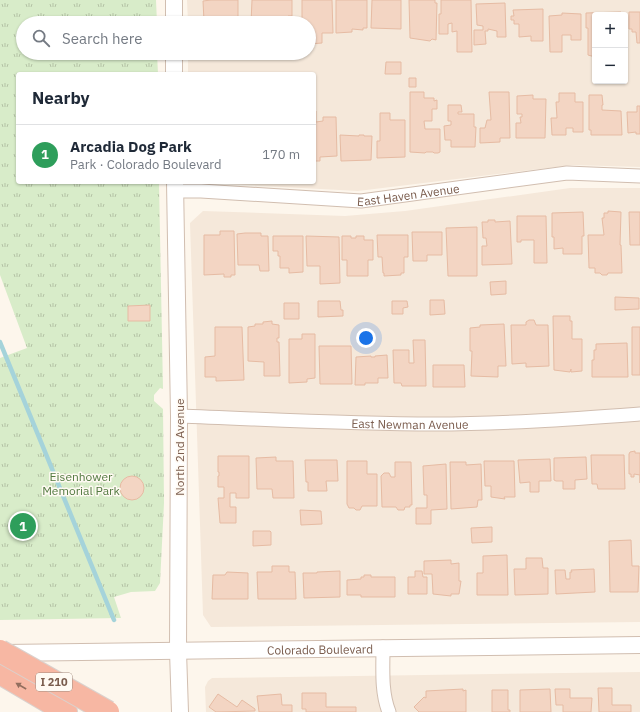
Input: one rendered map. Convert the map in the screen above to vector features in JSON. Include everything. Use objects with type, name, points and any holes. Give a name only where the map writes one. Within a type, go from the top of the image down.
[{"type":"highway","name":"I 210","points":[[0,652],[108,712]]},
{"type":"highway","points":[[0,673],[66,712]]},
{"type":"highway","points":[[0,691],[36,712]]},
{"type":"street","points":[[174,0],[174,16]]},
{"type":"street","points":[[174,60],[174,72]]},
{"type":"street","name":"East Haven Avenue","points":[[175,186],[201,191],[361,201],[567,173],[640,176]]},
{"type":"street","name":"North 2nd Avenue","points":[[175,186],[179,416],[178,650],[180,712]]},
{"type":"street","name":"East Newman Avenue","points":[[179,416],[382,424],[434,424],[537,421],[640,414]]},
{"type":"street","name":"Colorado Boulevard","points":[[0,652],[640,645]]},
{"type":"street","points":[[382,648],[384,690],[389,712]]},
{"type":"shaded area","points":[[187,0],[640,0],[640,167],[573,165],[358,191],[227,184],[316,184],[316,72],[188,72],[188,60],[316,60],[316,16],[188,16]]},
{"type":"shaded area","points":[[570,188],[640,188],[640,622],[211,627],[203,615],[190,223],[203,211],[345,216],[405,211]]},
{"type":"shaded area","points":[[640,672],[640,712],[206,712],[205,687],[208,681],[212,678]]},
{"type":"green space","name":"Eisenhower Memorial Park","points":[[0,0],[156,0],[157,16],[16,16],[16,60],[157,60],[158,72],[16,72],[16,184],[159,184],[163,389],[160,388],[154,395],[154,401],[163,409],[164,503],[160,583],[155,591],[131,592],[114,597],[121,618],[0,620],[0,358],[27,348],[0,275]]},
{"type":"building","points":[[238,0],[238,16],[204,16],[203,1]]},
{"type":"building","points":[[252,0],[292,0],[292,16],[251,16]]},
{"type":"building","points":[[302,0],[332,0],[333,33],[322,33],[322,43],[316,43],[316,16],[302,16]]},
{"type":"building","points":[[336,0],[367,0],[367,28],[363,28],[363,30],[352,29],[352,32],[336,33]]},
{"type":"building","points":[[372,0],[401,0],[401,29],[371,28]]},
{"type":"building","points":[[409,0],[435,0],[435,3],[437,3],[436,40],[432,39],[430,41],[410,38]]},
{"type":"building","points":[[441,0],[471,0],[472,52],[457,52],[457,31],[452,32],[452,23],[448,24],[448,34],[439,34]]},
{"type":"building","points":[[505,3],[506,37],[497,37],[497,31],[488,29],[488,31],[485,31],[486,44],[474,45],[474,30],[483,30],[483,26],[477,25],[476,4]]},
{"type":"building","points":[[543,9],[543,41],[531,41],[531,36],[519,37],[519,24],[514,24],[514,20],[511,20],[511,16],[514,16],[513,10]]},
{"type":"building","points":[[629,12],[640,12],[640,43],[637,43],[636,32],[632,32],[632,29],[629,29]]},
{"type":"building","points":[[562,13],[581,14],[581,40],[571,40],[571,35],[562,35],[562,52],[550,52],[549,16],[562,15]]},
{"type":"building","points":[[586,13],[592,13],[592,56],[588,55],[588,28],[586,28]]},
{"type":"building","points":[[386,62],[401,62],[401,74],[385,74]]},
{"type":"building","points":[[409,78],[416,78],[416,87],[409,87]]},
{"type":"building","points":[[410,92],[424,92],[424,98],[434,98],[434,101],[437,100],[437,109],[432,109],[432,121],[424,121],[425,129],[440,129],[440,152],[438,153],[410,152]]},
{"type":"building","points":[[489,92],[509,92],[510,138],[500,138],[500,142],[480,143],[480,128],[485,128],[487,120],[491,120]]},
{"type":"building","points":[[559,93],[575,93],[575,102],[583,102],[583,132],[573,132],[573,128],[566,128],[566,135],[552,135],[551,118],[557,118],[556,102],[559,102]]},
{"type":"building","points":[[533,95],[533,99],[546,99],[545,138],[516,138],[516,123],[521,123],[520,117],[522,117],[522,114],[517,114],[517,96]]},
{"type":"building","points":[[589,95],[602,95],[602,110],[621,111],[622,135],[591,135],[591,130],[589,130]]},
{"type":"building","points":[[448,105],[461,105],[462,112],[458,112],[458,114],[474,114],[474,127],[476,127],[475,147],[451,147],[451,140],[445,140],[444,126],[451,125],[451,121],[448,121]]},
{"type":"building","points":[[637,106],[640,106],[640,134],[636,134],[636,132],[628,133],[627,112],[637,112]]},
{"type":"building","points":[[380,113],[390,113],[390,120],[405,120],[405,157],[377,158],[377,141],[380,141]]},
{"type":"building","points":[[323,117],[336,117],[337,156],[320,157],[320,161],[316,161],[316,122],[323,121]]},
{"type":"building","points":[[340,135],[372,136],[371,160],[341,161]]},
{"type":"building","points":[[608,211],[621,212],[620,245],[622,273],[608,273],[607,275],[602,275],[600,273],[595,273],[595,268],[589,268],[588,235],[604,235],[602,218],[604,218],[604,213],[608,213]]},
{"type":"building","points":[[583,212],[584,236],[582,236],[582,254],[563,254],[563,248],[554,249],[554,237],[552,237],[552,213]]},
{"type":"building","points":[[629,212],[640,212],[640,245],[630,245]]},
{"type":"building","points":[[517,216],[546,216],[547,263],[534,263],[534,240],[521,240],[521,242],[517,242]]},
{"type":"building","points":[[488,220],[495,220],[495,222],[510,221],[512,264],[482,265],[482,246],[487,246],[486,238],[483,238],[482,222],[488,222]]},
{"type":"building","points":[[477,227],[477,276],[448,276],[446,228]]},
{"type":"building","points":[[220,231],[234,231],[235,275],[231,275],[231,277],[224,277],[224,274],[204,275],[204,235],[220,235]]},
{"type":"building","points":[[412,232],[442,232],[442,255],[427,255],[427,261],[413,261]]},
{"type":"building","points":[[261,233],[261,236],[268,236],[269,271],[260,271],[259,265],[238,265],[237,234]]},
{"type":"building","points":[[377,235],[408,235],[408,257],[404,257],[404,273],[401,273],[401,275],[384,276],[382,257],[378,257]]},
{"type":"building","points":[[273,236],[303,236],[303,272],[289,273],[289,268],[280,268],[280,256],[278,256],[278,251],[273,251]]},
{"type":"building","points":[[306,236],[339,237],[340,283],[320,284],[320,266],[307,266]]},
{"type":"building","points":[[342,236],[351,236],[351,238],[356,238],[356,236],[364,236],[364,240],[373,240],[373,260],[368,260],[368,276],[347,276],[347,260],[342,260]]},
{"type":"building","points":[[506,281],[506,294],[491,295],[490,282]]},
{"type":"building","points":[[615,297],[639,298],[639,309],[615,310]]},
{"type":"building","points":[[430,300],[444,300],[445,314],[430,315]]},
{"type":"building","points":[[318,301],[340,301],[343,316],[318,317]]},
{"type":"building","points":[[392,301],[407,301],[408,307],[403,308],[403,314],[392,314]]},
{"type":"building","points":[[284,303],[299,303],[299,319],[284,319]]},
{"type":"building","points":[[150,305],[150,321],[128,321],[128,306]]},
{"type":"building","points":[[553,316],[570,316],[570,321],[572,321],[572,339],[582,339],[582,371],[571,372],[571,369],[570,372],[554,370]]},
{"type":"building","points":[[529,320],[534,320],[536,325],[548,325],[549,366],[526,367],[526,363],[512,364],[511,325],[526,325],[526,322]]},
{"type":"building","points":[[272,321],[272,324],[279,325],[279,338],[277,338],[277,342],[279,342],[280,376],[264,376],[264,362],[248,361],[248,327],[255,326],[255,324],[263,324],[263,322]]},
{"type":"building","points":[[504,324],[506,366],[498,366],[498,377],[471,376],[472,351],[470,351],[470,328],[480,327],[480,325]]},
{"type":"building","points":[[215,327],[242,327],[244,380],[216,381],[216,377],[205,377],[205,357],[215,356]]},
{"type":"building","points":[[632,327],[640,327],[640,375],[632,375]]},
{"type":"building","points":[[302,334],[315,334],[315,378],[307,379],[307,382],[289,383],[289,339],[302,339]]},
{"type":"building","points":[[413,340],[425,340],[426,386],[402,386],[401,383],[394,383],[393,350],[409,350],[409,363],[414,363]]},
{"type":"building","points":[[627,343],[628,377],[592,377],[592,360],[594,360],[594,350],[596,350],[596,344]]},
{"type":"building","points":[[319,346],[351,346],[352,384],[320,384]]},
{"type":"building","points":[[387,355],[388,378],[378,378],[378,383],[355,385],[356,357],[375,357]]},
{"type":"building","points":[[433,365],[464,365],[465,387],[433,387]]},
{"type":"building","points":[[635,451],[635,453],[640,453],[640,475],[634,474],[634,477],[631,477],[631,474],[629,474],[629,454],[630,452]]},
{"type":"building","points":[[591,455],[624,455],[625,489],[598,489],[597,484],[592,484]]},
{"type":"building","points":[[218,456],[249,456],[249,498],[236,498],[236,493],[230,493],[230,507],[236,507],[236,523],[220,523],[218,498],[224,498],[224,487],[218,487]]},
{"type":"building","points":[[276,457],[276,461],[293,461],[294,498],[273,498],[272,489],[257,489],[256,458]]},
{"type":"building","points":[[586,457],[587,479],[575,480],[575,489],[563,489],[563,481],[554,480],[554,458]]},
{"type":"building","points":[[550,459],[551,481],[539,481],[539,492],[530,492],[530,482],[520,483],[518,460]]},
{"type":"building","points":[[305,460],[337,460],[338,481],[326,481],[327,491],[308,491]]},
{"type":"building","points":[[347,461],[367,461],[367,474],[377,474],[377,506],[362,506],[360,510],[349,508],[347,504]]},
{"type":"building","points":[[484,461],[514,461],[515,497],[504,497],[505,499],[491,497],[491,486],[485,486]]},
{"type":"building","points":[[395,462],[411,462],[412,505],[410,505],[410,507],[405,507],[404,510],[398,510],[396,507],[382,507],[381,476],[384,473],[389,473],[391,477],[395,477]]},
{"type":"building","points":[[450,462],[466,462],[466,465],[481,464],[482,500],[478,500],[477,507],[451,509]]},
{"type":"building","points":[[446,464],[447,509],[431,510],[431,524],[416,524],[416,508],[427,508],[427,495],[424,495],[423,466]]},
{"type":"building","points":[[132,476],[141,479],[144,488],[141,497],[132,500],[123,497],[120,488],[123,479]]},
{"type":"building","points":[[300,510],[321,511],[322,524],[301,525]]},
{"type":"building","points":[[492,527],[492,542],[472,543],[471,528]]},
{"type":"building","points":[[253,531],[270,531],[271,545],[253,546]]},
{"type":"building","points":[[631,540],[632,566],[639,566],[638,592],[610,592],[609,541]]},
{"type":"building","points":[[507,555],[508,595],[477,595],[477,573],[483,573],[483,556]]},
{"type":"building","points":[[526,558],[542,558],[543,568],[548,568],[548,594],[515,595],[514,569],[526,569]]},
{"type":"building","points":[[451,560],[451,564],[459,563],[459,581],[461,581],[459,594],[451,594],[451,596],[433,594],[432,574],[424,574],[424,561]]},
{"type":"building","points":[[272,566],[289,566],[289,572],[295,572],[296,599],[258,599],[257,572],[272,572]]},
{"type":"building","points":[[594,569],[595,592],[556,594],[555,570],[565,570],[566,579],[570,579],[570,572],[572,572],[571,570]]},
{"type":"building","points":[[340,571],[340,597],[304,598],[303,573]]},
{"type":"building","points":[[415,571],[422,571],[423,577],[427,577],[427,594],[408,594],[408,577],[415,577]]},
{"type":"building","points":[[227,572],[248,573],[248,599],[212,599],[213,575],[225,575]]},
{"type":"building","points":[[364,575],[371,575],[371,577],[395,577],[395,597],[361,597],[361,595],[347,595],[347,580],[361,579]]},
{"type":"building","points":[[598,688],[612,688],[612,705],[631,705],[631,712],[599,712]]},
{"type":"building","points":[[463,689],[463,691],[466,690],[466,712],[419,712],[414,707],[424,697],[426,698],[426,691]]},
{"type":"building","points":[[550,689],[551,712],[520,712],[520,690]]},
{"type":"building","points":[[555,689],[570,689],[570,698],[592,698],[591,712],[563,712],[563,705],[556,705]]},
{"type":"building","points":[[492,690],[508,690],[508,710],[510,710],[510,712],[492,712]]},
{"type":"building","points":[[302,693],[326,693],[326,707],[356,707],[356,712],[306,712],[306,709],[302,709]]},
{"type":"building","points":[[218,694],[237,707],[242,700],[255,709],[255,711],[216,712],[209,707]]},
{"type":"building","points":[[281,694],[282,705],[292,705],[292,712],[259,712],[257,696]]},
{"type":"waterway","points":[[0,342],[114,620]]},
{"type":"place","name":"Arcadia Dog Park","points":[[23,526]]}]
